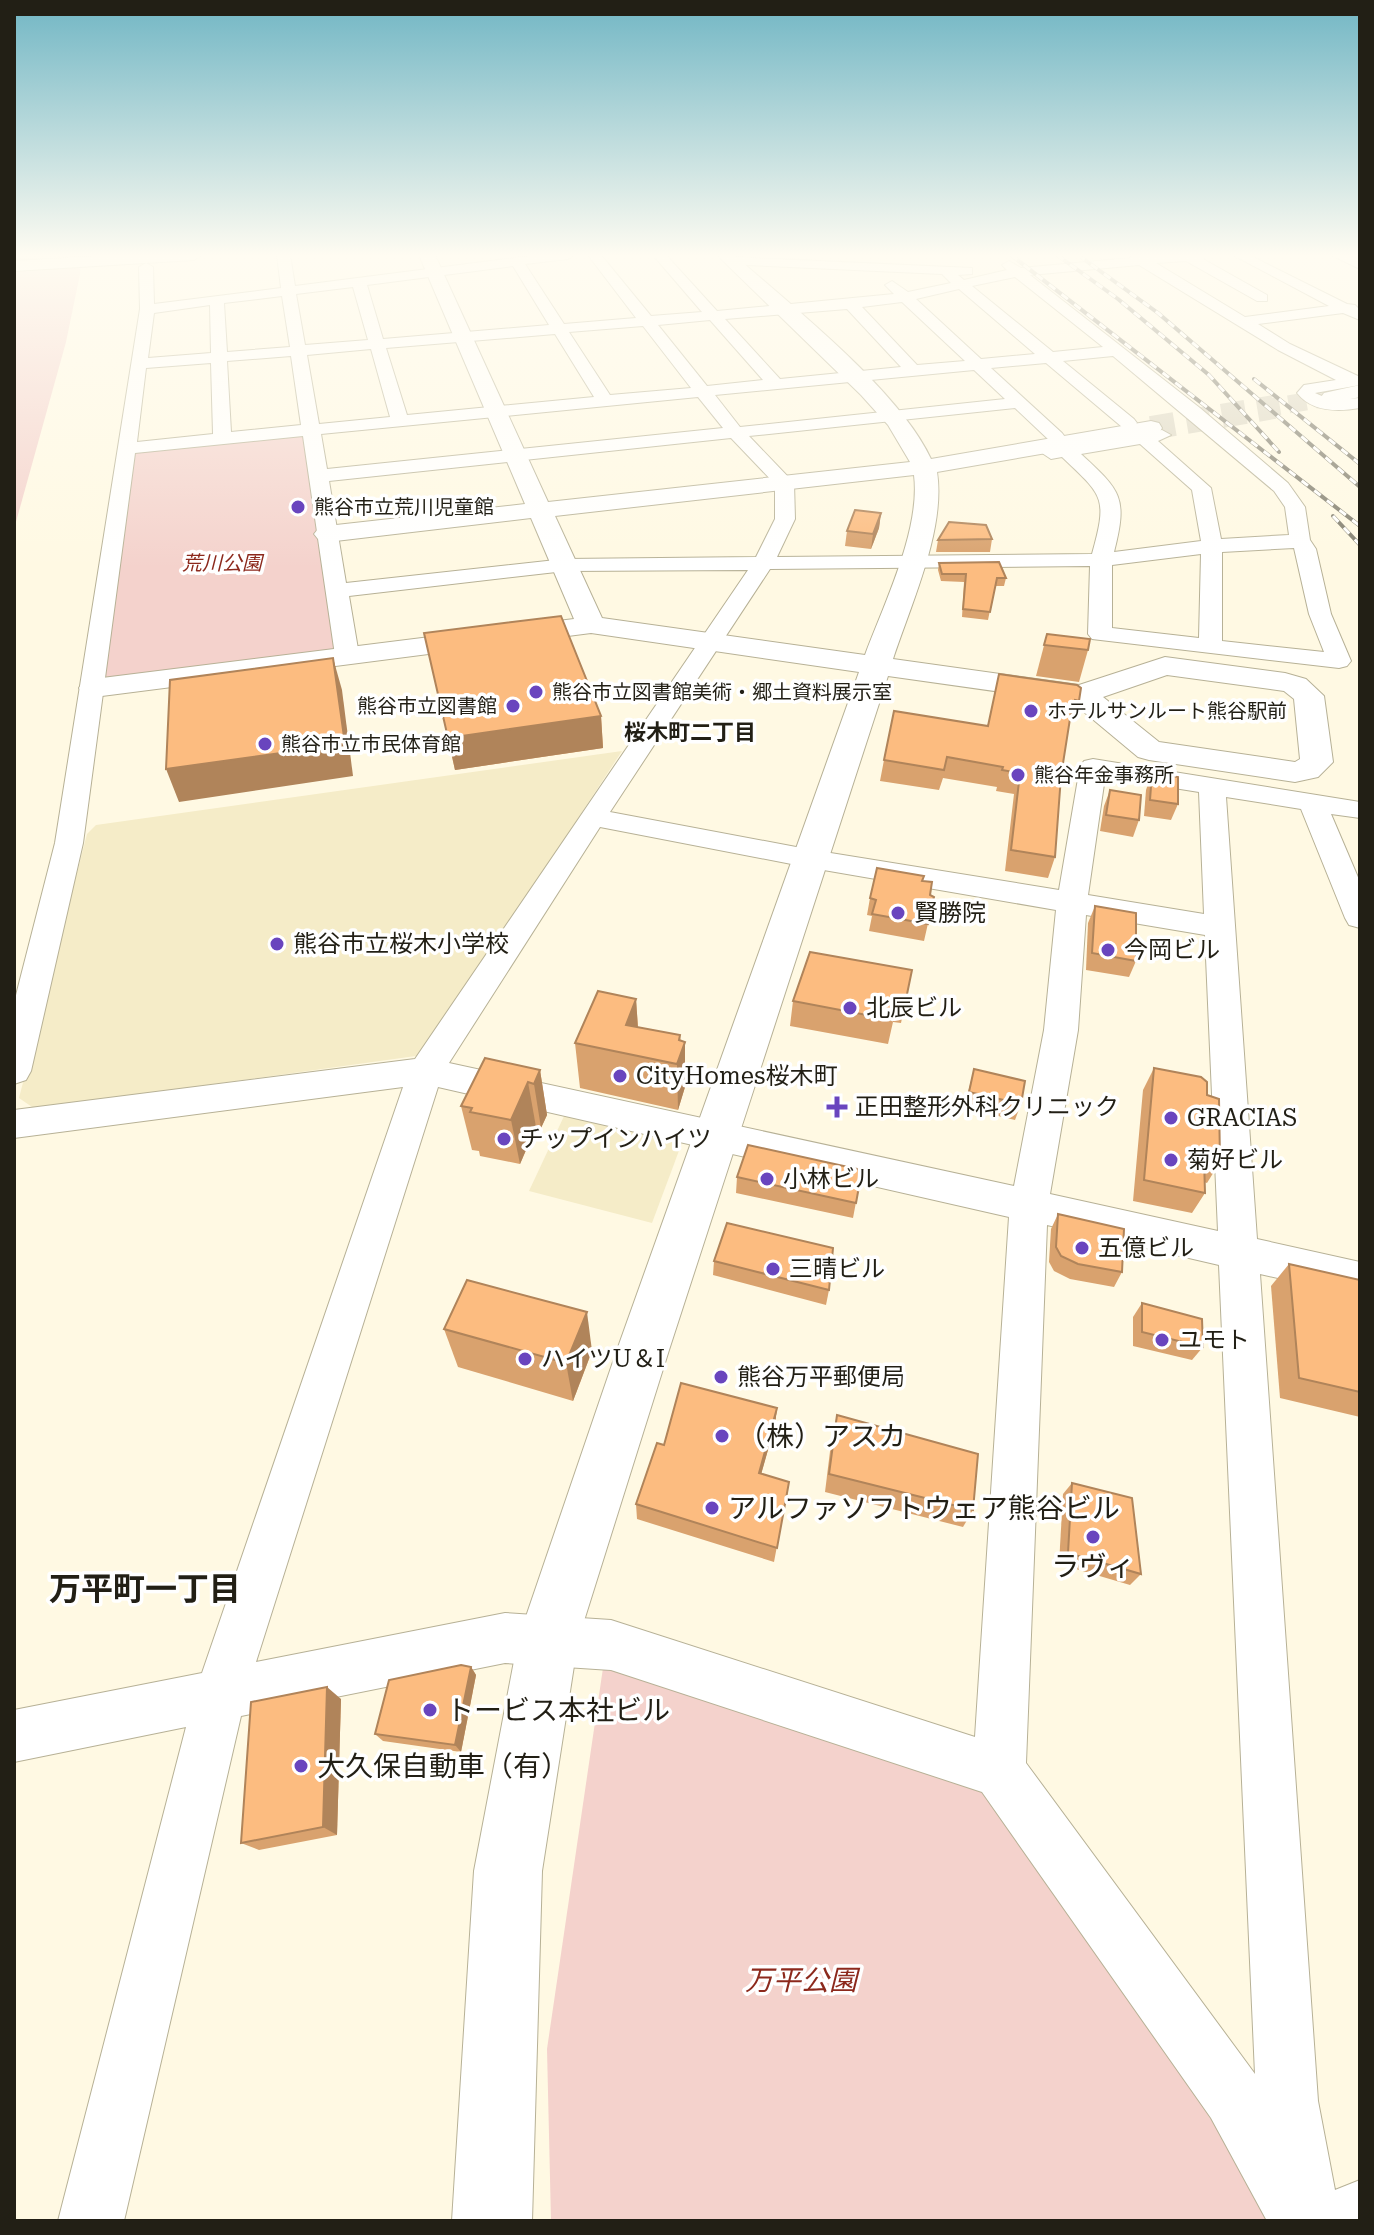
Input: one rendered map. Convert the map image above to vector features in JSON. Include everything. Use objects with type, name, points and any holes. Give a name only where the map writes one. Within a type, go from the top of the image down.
[{"type":"main road","points":[[474,359],[591,625]]},
{"type":"main road","points":[[492,2221],[508,1871],[548,1640],[643,1350],[912,561],[927,507],[925,467],[893,417],[835,359]]},
{"type":"main road","points":[[1329,400],[1358,384]]},
{"type":"main road","points":[[327,534],[925,467],[1148,433]]},
{"type":"main road","points":[[94,688],[591,625],[1081,694],[1165,666],[1285,682],[1304,690],[1309,696],[1317,762],[1306,770],[1295,772],[1149,763],[1081,694]]},
{"type":"street","points":[[14,1071],[69,843],[140,359]]},
{"type":"street","points":[[139,364],[193,359]]},
{"type":"street","points":[[220,359],[222,439]]},
{"type":"street","points":[[299,359],[347,655]]},
{"type":"street","points":[[382,359],[400,422]]},
{"type":"street","points":[[579,359],[606,402]]},
{"type":"street","points":[[91,2221],[220,1696],[426,1071],[592,817],[713,641],[764,562],[785,519],[784,483],[736,433],[678,359]]},
{"type":"street","points":[[753,359],[776,385]]},
{"type":"street","points":[[902,359],[913,371]]},
{"type":"street","points":[[971,359],[1104,486],[1113,516],[1101,560],[1100,634],[1339,661],[1320,614],[1306,549],[1300,541],[1295,507],[1281,487],[1194,412],[1125,359]]},
{"type":"street","points":[[127,448],[1036,359]]},
{"type":"street","points":[[1051,359],[1128,423]]},
{"type":"street","points":[[1312,359],[1358,384]]},
{"type":"street","points":[[1347,421],[1334,414],[1329,400],[1360,403]]},
{"type":"street","points":[[319,476],[1018,403]]},
{"type":"street","points":[[1062,444],[1128,423],[1194,412]]},
{"type":"street","points":[[985,457],[1062,444],[1212,427]]},
{"type":"street","points":[[1148,433],[1201,488],[1212,546],[1210,648]]},
{"type":"street","points":[[337,591],[565,565],[1101,560],[1212,546],[1300,541]]},
{"type":"street","points":[[1146,641],[1147,655],[1165,666]]},
{"type":"street","points":[[999,1771],[1029,1206],[1061,1030],[1072,903],[1093,767],[1149,763],[1212,785],[1360,810]]},
{"type":"street","points":[[1212,785],[1287,2101],[1306,2221]]},
{"type":"street","points":[[1312,802],[1360,918]]},
{"type":"street","points":[[592,817],[812,859],[1219,927]]},
{"type":"street","points":[[14,1124],[426,1071],[1360,1279]]},
{"type":"street","points":[[14,1736],[505,1638],[611,1645],[999,1771],[1233,2096],[1306,2221]]},
{"type":"street","points":[[1338,2221],[1360,2212]]},
{"type":"shaded area","name":"熊谷市立桜木小学校","points":[[622,751],[423,1055],[35,1109],[19,1098],[87,834],[96,825]]},
{"type":"shaded area","points":[[565,1114],[683,1140],[652,1223],[529,1191]]},
{"type":"green space","points":[[14,359],[61,359],[14,529]]},
{"type":"green space","name":"荒川公園","points":[[305,434],[338,651],[103,681],[135,451]]},
{"type":"green space","name":"万平公園","points":[[603,1668],[992,1787],[1258,2164],[1273,2221],[551,2221],[547,2049]]},
{"type":"building","points":[[855,510],[881,513],[873,534],[847,531]]},
{"type":"building","points":[[949,522],[986,525],[992,539],[938,540]]},
{"type":"building","points":[[999,562],[1006,578],[997,578],[990,612],[963,609],[966,574],[942,574],[939,563]]},
{"type":"building","name":"熊谷市立図書館","points":[[561,616],[601,716],[448,738],[424,633]]},
{"type":"building","points":[[1047,634],[1090,639],[1088,650],[1044,645]]},
{"type":"building","points":[[333,658],[345,744],[166,769],[170,680]]},
{"type":"building","points":[[999,674],[1081,688],[1079,701],[1075,700],[1072,706],[1061,776],[1055,857],[1011,850],[1020,773],[947,757],[944,770],[884,760],[894,711],[988,726]]},
{"type":"building","points":[[1152,773],[1178,777],[1178,804],[1150,800]]},
{"type":"building","points":[[1110,790],[1141,795],[1139,820],[1106,815]]},
{"type":"building","points":[[877,868],[924,876],[922,881],[932,882],[930,895],[934,897],[928,924],[872,914],[876,900],[870,898]]},
{"type":"building","points":[[1095,906],[1136,913],[1136,961],[1092,953]]},
{"type":"building","points":[[810,952],[912,970],[906,999],[898,997],[893,1020],[793,1001]]},
{"type":"building","points":[[598,991],[636,999],[626,1025],[680,1035],[679,1040],[685,1042],[677,1064],[575,1043]]},
{"type":"building","points":[[485,1058],[540,1070],[534,1084],[528,1082],[511,1120],[470,1112],[472,1108],[461,1106]]},
{"type":"building","points":[[1154,1068],[1201,1077],[1207,1082],[1207,1095],[1219,1099],[1220,1162],[1204,1158],[1205,1193],[1144,1180]]},
{"type":"building","points":[[974,1069],[1025,1081],[1021,1104],[969,1092]]},
{"type":"building","points":[[748,1145],[862,1170],[856,1203],[737,1177]]},
{"type":"building","points":[[1058,1214],[1124,1229],[1122,1272],[1078,1264],[1061,1256],[1056,1247]]},
{"type":"building","name":"三晴ビル","points":[[727,1223],[833,1248],[829,1290],[714,1261]]},
{"type":"building","points":[[1289,1264],[1360,1280],[1360,1392],[1299,1378]]},
{"type":"building","points":[[467,1280],[587,1312],[566,1363],[444,1329]]},
{"type":"building","points":[[1142,1303],[1202,1319],[1203,1347],[1142,1332]]},
{"type":"building","points":[[681,1383],[777,1408],[759,1473],[789,1482],[777,1548],[636,1504],[657,1443],[664,1445]]},
{"type":"building","points":[[837,1415],[978,1454],[973,1510],[829,1474]]},
{"type":"building","name":"ラヴィ","points":[[1072,1483],[1132,1498],[1141,1574],[1068,1553]]},
{"type":"building","name":"トービス本社ビル","points":[[461,1665],[471,1667],[455,1745],[375,1734],[389,1680]]},
{"type":"building","name":"大久保自動車（有）","points":[[327,1687],[323,1827],[241,1843],[251,1702]]},
{"type":"tunnel","points":[[1262,409],[1331,397]]},
{"type":"tunnel","points":[[1151,428],[1274,407]]},
{"type":"railway","points":[[1145,359],[1360,526]]},
{"type":"railway","points":[[1190,359],[1209,375],[1279,452]]},
{"type":"railway","points":[[1212,359],[1360,487]]},
{"type":"railway","points":[[1254,379],[1360,464]]},
{"type":"railway","points":[[1333,516],[1360,545]]},
{"type":"place","name":"熊谷市立荒川児童館","points":[[298,507]]},
{"type":"place","name":"熊谷市立図書館美術・郷土資料展示室","points":[[536,692]]},
{"type":"place","name":"熊谷市立図書館","points":[[513,706]]},
{"type":"place","name":"ホテルサンルート熊谷駅前","points":[[1031,711]]},
{"type":"place","name":"熊谷市立市民体育館","points":[[265,744]]},
{"type":"place","name":"熊谷年金事務所","points":[[1018,775]]},
{"type":"place","name":"賢勝院","points":[[898,913]]},
{"type":"place","name":"熊谷市立桜木小学校","points":[[277,944]]},
{"type":"place","name":"今岡ビル","points":[[1108,950]]},
{"type":"place","name":"北辰ビル","points":[[850,1008]]},
{"type":"place","name":"CityHomes桜木町","points":[[620,1076]]},
{"type":"place","name":"正田整形外科クリニック","points":[[837,1107]]},
{"type":"place","name":"GRACIAS","points":[[1171,1118]]},
{"type":"place","name":"チップインハイツ","points":[[504,1139]]},
{"type":"place","name":"菊好ビル","points":[[1171,1160]]},
{"type":"place","name":"小林ビル","points":[[767,1179]]},
{"type":"place","name":"五億ビル","points":[[1082,1248]]},
{"type":"place","name":"三晴ビル","points":[[773,1269]]},
{"type":"place","name":"ユモト","points":[[1162,1340]]},
{"type":"place","name":"ハイツU＆I","points":[[525,1359]]},
{"type":"place","name":"熊谷万平郵便局","points":[[721,1377]]},
{"type":"place","name":"（株）アスカ","points":[[722,1436]]},
{"type":"place","name":"アルファソフトウェア熊谷ビル","points":[[712,1508]]},
{"type":"place","name":"ラヴィ","points":[[1093,1537]]},
{"type":"place","name":"トービス本社ビル","points":[[430,1710]]},
{"type":"place","name":"大久保自動車（有）","points":[[301,1766]]},
{"type":"district","name":"桜木町二丁目","points":[[690,732]]},
{"type":"district","name":"万平町一丁目","points":[[145,1589]]}]
